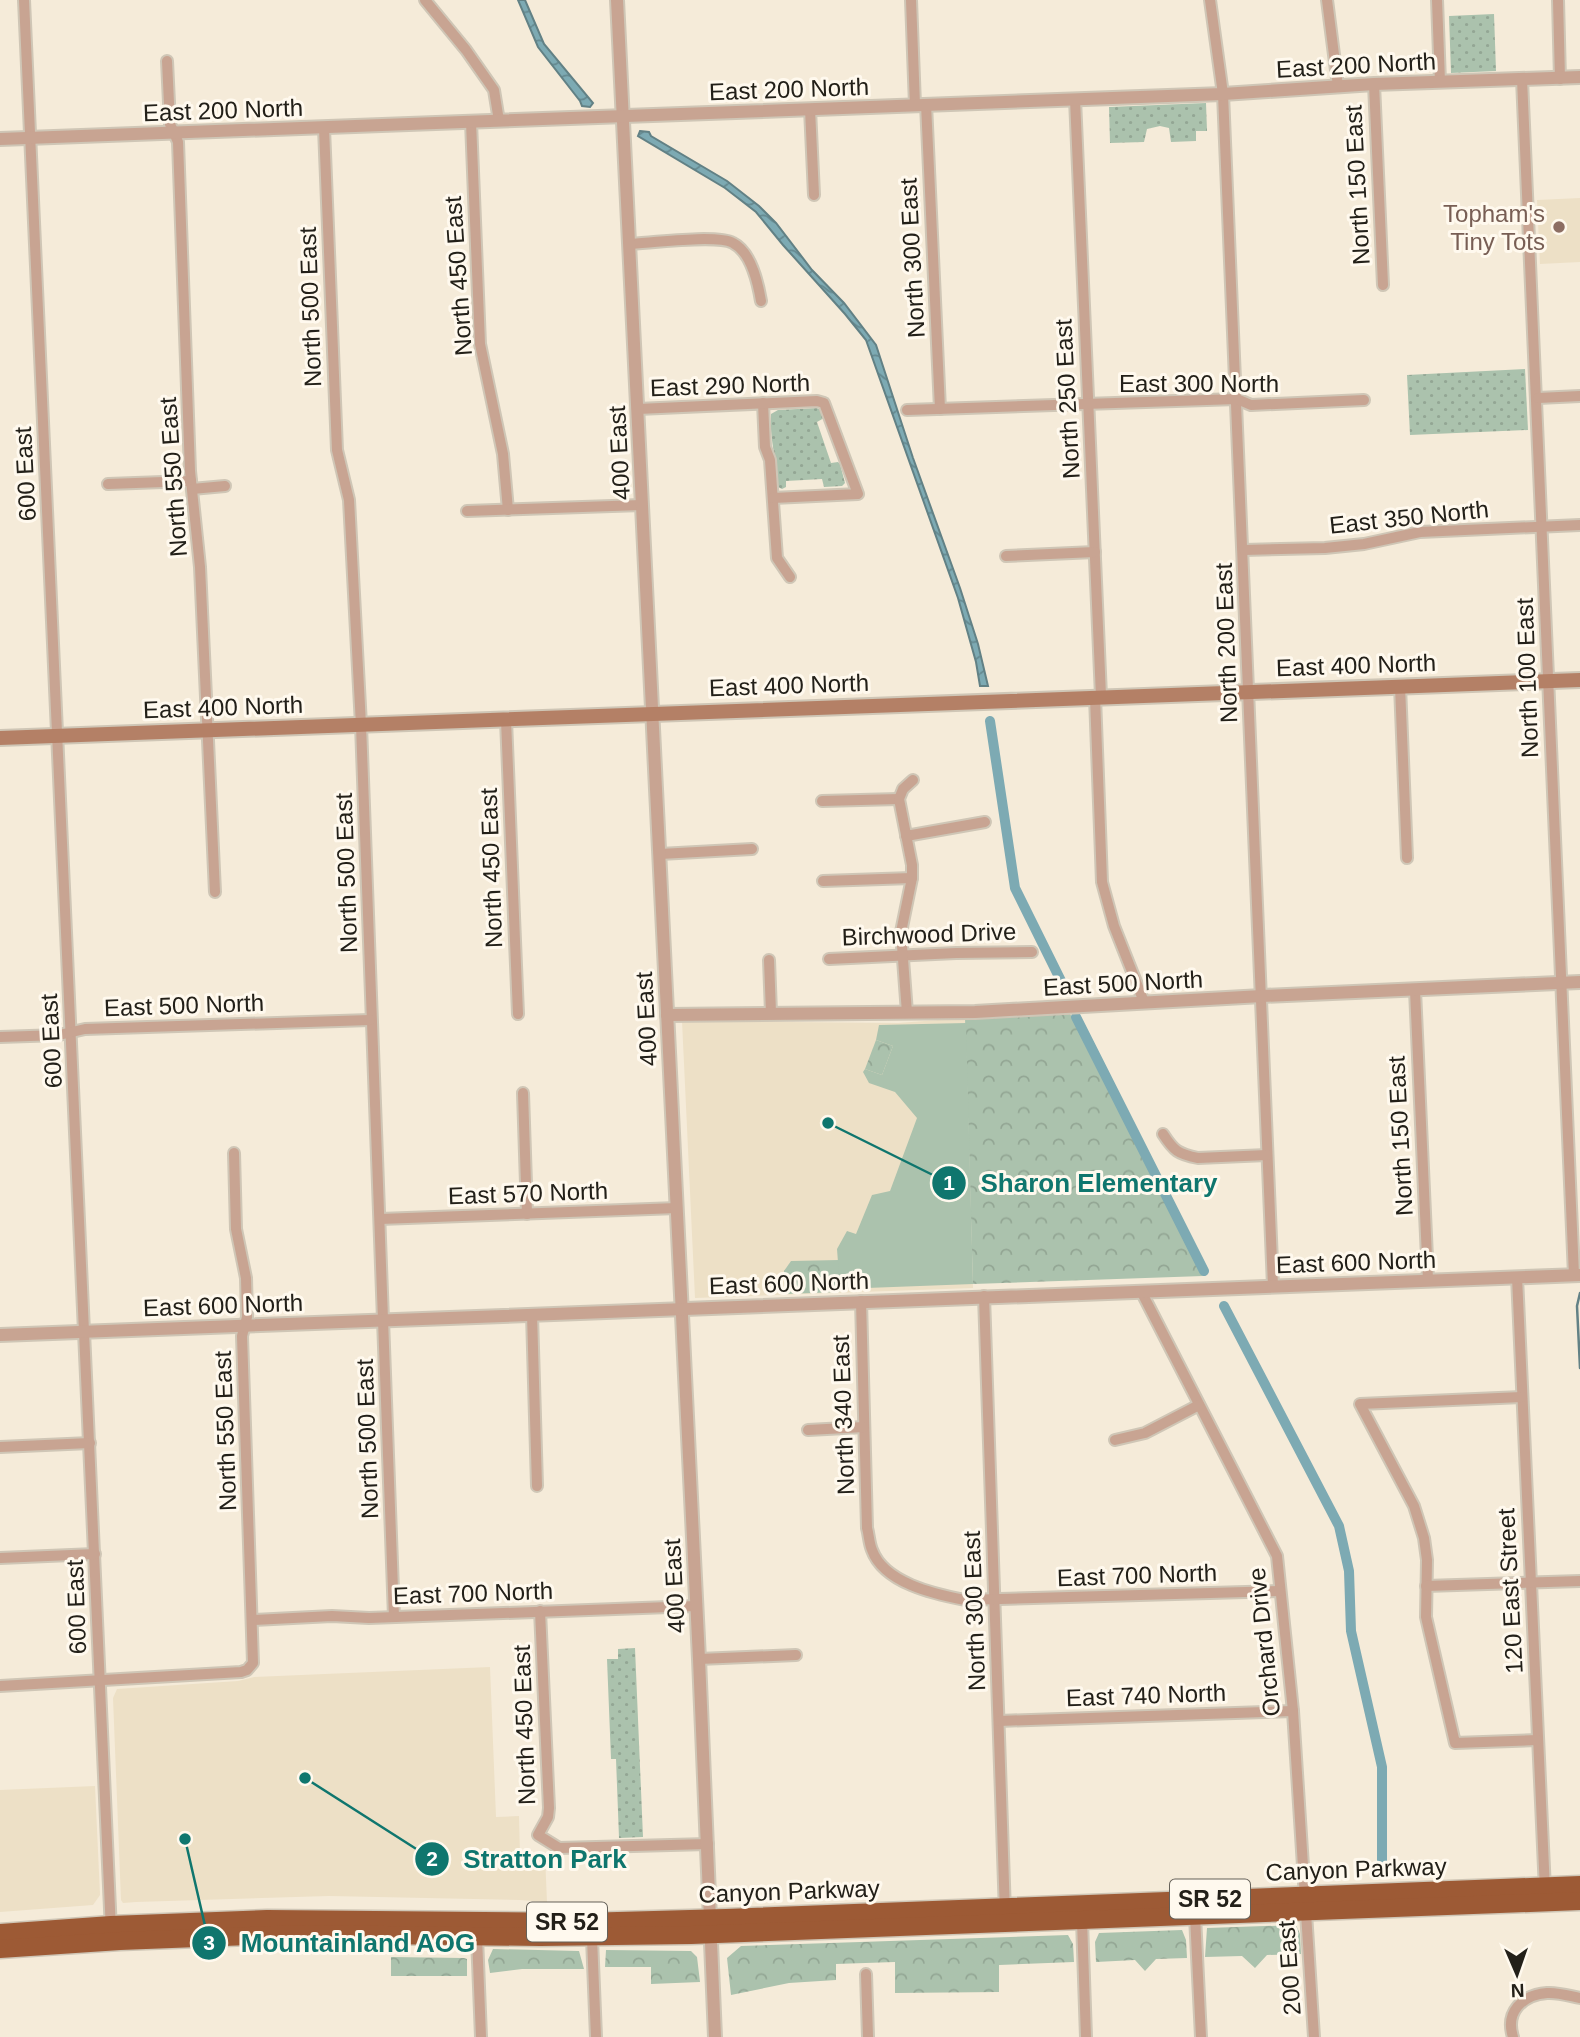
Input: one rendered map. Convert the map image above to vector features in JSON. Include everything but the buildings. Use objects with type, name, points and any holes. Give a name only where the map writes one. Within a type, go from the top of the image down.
[{"type":"highway","name":"Canyon Parkway","points":[[0,1933],[592,1938],[712,1926],[1546,1894],[1580,1885]]},
{"type":"highway","name":"Canyon Parkway","points":[[1546,1894],[1580,1901]]},
{"type":"highway","name":"Canyon Parkway","points":[[1005,1915],[1082,1920],[1195,1916],[1305,1904]]},
{"type":"highway","name":"Canyon Parkway","points":[[0,1949],[111,1933],[330,1918],[712,1926]]},
{"type":"main road","name":"East 400 North","points":[[0,738],[1580,680]]},
{"type":"street","name":"600 East","points":[[24,0],[111,1933]]},
{"type":"street","points":[[425,0],[466,50],[494,90],[499,121]]},
{"type":"street","name":"400 East","points":[[617,0],[712,1926],[715,2037]]},
{"type":"street","name":"North 300 East","points":[[911,0],[940,409]]},
{"type":"street","name":"North 200 East","points":[[1210,0],[1223,94],[1273,1286]]},
{"type":"street","points":[[1327,0],[1338,86]]},
{"type":"street","points":[[1437,0],[1440,82]]},
{"type":"street","points":[[1558,0],[1560,79]]},
{"type":"street","name":"North 550 East","points":[[167,61],[170,124],[178,142],[191,485],[200,567],[215,892]]},
{"type":"street","name":"East 200 North","points":[[0,139],[1223,94],[1374,84],[1580,77]]},
{"type":"street","name":"North 100 East","points":[[1522,79],[1538,398],[1561,983],[1577,1275]]},
{"type":"street","name":"North 150 East","points":[[1374,84],[1383,285]]},
{"type":"street","name":"North 250 East","points":[[1075,99],[1095,552],[1102,882],[1114,926],[1144,1002]]},
{"type":"street","points":[[810,109],[814,195]]},
{"type":"street","name":"North 450 East","points":[[471,122],[480,344],[503,454],[508,510]]},
{"type":"street","name":"North 500 East","points":[[324,128],[337,450],[349,500],[361,724],[394,1617]]},
{"type":"street","points":[[629,244],[715,240],[734,243],[751,267],[761,301]]},
{"type":"street","points":[[1538,398],[1580,396]]},
{"type":"street","name":"East 300 North","points":[[908,410],[1237,399],[1251,405],[1364,400]]},
{"type":"street","name":"East 290 North","points":[[638,409],[817,401],[824,403],[858,494],[773,498]]},
{"type":"street","points":[[764,403],[765,447],[770,460],[777,558],[790,577]]},
{"type":"street","points":[[108,484],[225,486]]},
{"type":"street","points":[[467,511],[642,505]]},
{"type":"street","name":"East 350 North","points":[[1244,550],[1325,548],[1364,544],[1420,532],[1580,525]]},
{"type":"street","points":[[1006,556],[1095,552]]},
{"type":"street","points":[[1400,686],[1407,858]]},
{"type":"street","name":"North 450 East","points":[[506,720],[518,1014]]},
{"type":"street","points":[[907,1013],[902,922],[912,878],[899,799],[903,789],[913,780]]},
{"type":"street","points":[[822,801],[899,799]]},
{"type":"street","points":[[906,836],[985,822]]},
{"type":"street","points":[[660,854],[752,849]]},
{"type":"street","points":[[823,881],[912,878]]},
{"type":"street","name":"Birchwood Drive","points":[[829,959],[1032,952]]},
{"type":"street","points":[[769,960],[771,1013]]},
{"type":"street","name":"East 500 North","points":[[667,1015],[975,1012],[1580,982]]},
{"type":"street","name":"North 150 East","points":[[1415,990],[1428,1280]]},
{"type":"street","name":"East 500 North","points":[[0,1037],[59,1035],[85,1029],[370,1020]]},
{"type":"street","points":[[523,1093],[527,1214]]},
{"type":"street","points":[[1163,1133],[1173,1150],[1188,1156],[1198,1158],[1267,1155]]},
{"type":"street","name":"North 550 East","points":[[100,1681],[241,1672],[250,1667],[254,1659],[242,1336],[247,1317],[246,1278],[236,1229],[234,1153]]},
{"type":"street","name":"East 570 North","points":[[380,1219],[677,1208]]},
{"type":"street","name":"East 600 North","points":[[0,1335],[1577,1275]]},
{"type":"street","name":"120 East Street","points":[[1517,1277],[1546,1894]]},
{"type":"street","name":"Orchard Drive","points":[[1141,1290],[1273,1544],[1279,1569],[1293,1711],[1305,1904]]},
{"type":"street","name":"North 300 East","points":[[984,1296],[1005,1915]]},
{"type":"street","name":"North 340 East","points":[[861,1301],[867,1528],[872,1550],[882,1567],[897,1577],[941,1595],[965,1600],[995,1600]]},
{"type":"street","points":[[532,1314],[537,1486]]},
{"type":"street","points":[[1522,1397],[1360,1404],[1417,1514],[1425,1549],[1426,1617],[1455,1743],[1537,1740]]},
{"type":"street","points":[[1115,1440],[1145,1433],[1199,1405]]},
{"type":"street","points":[[808,1430],[864,1427]]},
{"type":"street","points":[[0,1447],[90,1443]]},
{"type":"street","points":[[0,1558],[95,1554]]},
{"type":"street","points":[[1426,1587],[1580,1581]]},
{"type":"street","name":"East 700 North","points":[[995,1600],[1280,1591]]},
{"type":"street","name":"East 700 North","points":[[253,1620],[696,1606]]},
{"type":"street","name":"North 450 East","points":[[540,1611],[549,1808],[548,1817],[538,1835],[559,1849],[708,1844]]},
{"type":"street","points":[[699,1659],[796,1655]]},
{"type":"street","points":[[0,1686],[100,1681]]},
{"type":"street","name":"East 740 North","points":[[999,1721],[1293,1711]]},
{"type":"street","name":"200 East","points":[[1305,1904],[1314,2037]]},
{"type":"street","points":[[1195,1916],[1201,2037]]},
{"type":"street","points":[[1082,1920],[1086,2037]]},
{"type":"street","points":[[477,1937],[481,2037]]},
{"type":"street","points":[[592,1938],[596,2037]]},
{"type":"street","points":[[866,1974],[868,2037]]},
{"type":"street","points":[[1513,2037],[1511,2018],[1517,2005],[1524,2000],[1548,1993],[1580,1998]]},
{"type":"shaded area","name":"Topham's Tiny Tots","points":[[1580,198],[1580,262],[1540,264],[1537,200]]},
{"type":"shaded area","points":[[965,1018],[973,1288],[695,1298],[682,1021],[898,1023]]},
{"type":"shaded area","points":[[490,1667],[496,1817],[519,1816],[520,1855],[545,1855],[547,1902],[329,1896],[123,1903],[121,1900],[113,1698],[117,1689],[238,1681],[254,1677]]},
{"type":"shaded area","points":[[95,1786],[100,1895],[93,1905],[0,1912],[0,1790]]},
{"type":"green space","points":[[1494,14],[1496,71],[1451,73],[1449,16]]},
{"type":"green space","points":[[1206,103],[1207,131],[1196,131],[1196,141],[1171,142],[1169,128],[1160,126],[1147,129],[1144,142],[1110,143],[1109,107]]},
{"type":"green space","points":[[1525,369],[1528,430],[1410,435],[1407,375]]},
{"type":"green space","points":[[778,410],[821,410],[824,418],[817,422],[831,463],[840,464],[845,483],[842,486],[824,487],[822,479],[786,481],[786,487],[782,489],[778,487],[771,414]]},
{"type":"green space","points":[[1070,1014],[1203,1276],[973,1284],[965,1018]]},
{"type":"green space","points":[[966,1023],[973,1284],[840,1289],[837,1249],[847,1231],[856,1234],[872,1195],[890,1191],[917,1118],[895,1092],[869,1083],[863,1072],[865,1069],[882,1075],[893,1046],[876,1040],[879,1025]]},
{"type":"green space","points":[[876,1040],[893,1046],[882,1075],[865,1069]]},
{"type":"green space","points":[[839,1260],[840,1292],[785,1294],[784,1271],[791,1261]]},
{"type":"green space","points":[[635,1648],[643,1837],[619,1838],[616,1759],[611,1759],[607,1659],[618,1659],[618,1649]]},
{"type":"green space","points":[[1296,1925],[1300,1934],[1301,1954],[1267,1955],[1255,1968],[1242,1956],[1205,1957],[1207,1928]]},
{"type":"green space","points":[[1182,1930],[1186,1940],[1187,1958],[1156,1959],[1145,1971],[1135,1960],[1096,1962],[1095,1942],[1099,1933]]},
{"type":"green space","points":[[1068,1935],[1073,1944],[1074,1962],[999,1965],[999,1992],[895,1993],[895,1962],[836,1964],[836,1980],[789,1983],[731,1995],[727,1958],[741,1946]]},
{"type":"green space","points":[[493,1949],[579,1951],[584,1969],[522,1969],[490,1973],[488,1960]]},
{"type":"green space","points":[[606,1950],[691,1951],[697,1957],[700,1982],[651,1984],[651,1967],[605,1967]]},
{"type":"green space","points":[[391,1957],[464,1958],[467,1959],[467,1976],[391,1976]]},
{"type":"water","points":[[518,0],[525,0],[544,44],[593,103],[590,107],[582,106],[538,47]]},
{"type":"water","points":[[640,131],[649,132],[651,136],[727,181],[759,206],[776,223],[812,270],[844,303],[876,345],[960,588],[988,686],[980,686],[958,598],[866,340],[756,212],[725,188],[638,136]]},
{"type":"waterway","points":[[990,721],[1015,888],[1066,991]]},
{"type":"waterway","points":[[1076,1017],[1204,1271]]},
{"type":"waterway","points":[[1580,1293],[1577,1306],[1580,1368]]},
{"type":"waterway","points":[[1224,1306],[1339,1526],[1349,1571],[1351,1631],[1382,1767],[1382,1866]]},
{"type":"place","name":"Topham's Tiny Tots","points":[[1559,227]]},
{"type":"place","name":"Sharon Elementary","points":[[828,1123]]},
{"type":"place","name":"Stratton Park","points":[[305,1778]]},
{"type":"place","name":"Mountainland AOG","points":[[185,1839]]}]
